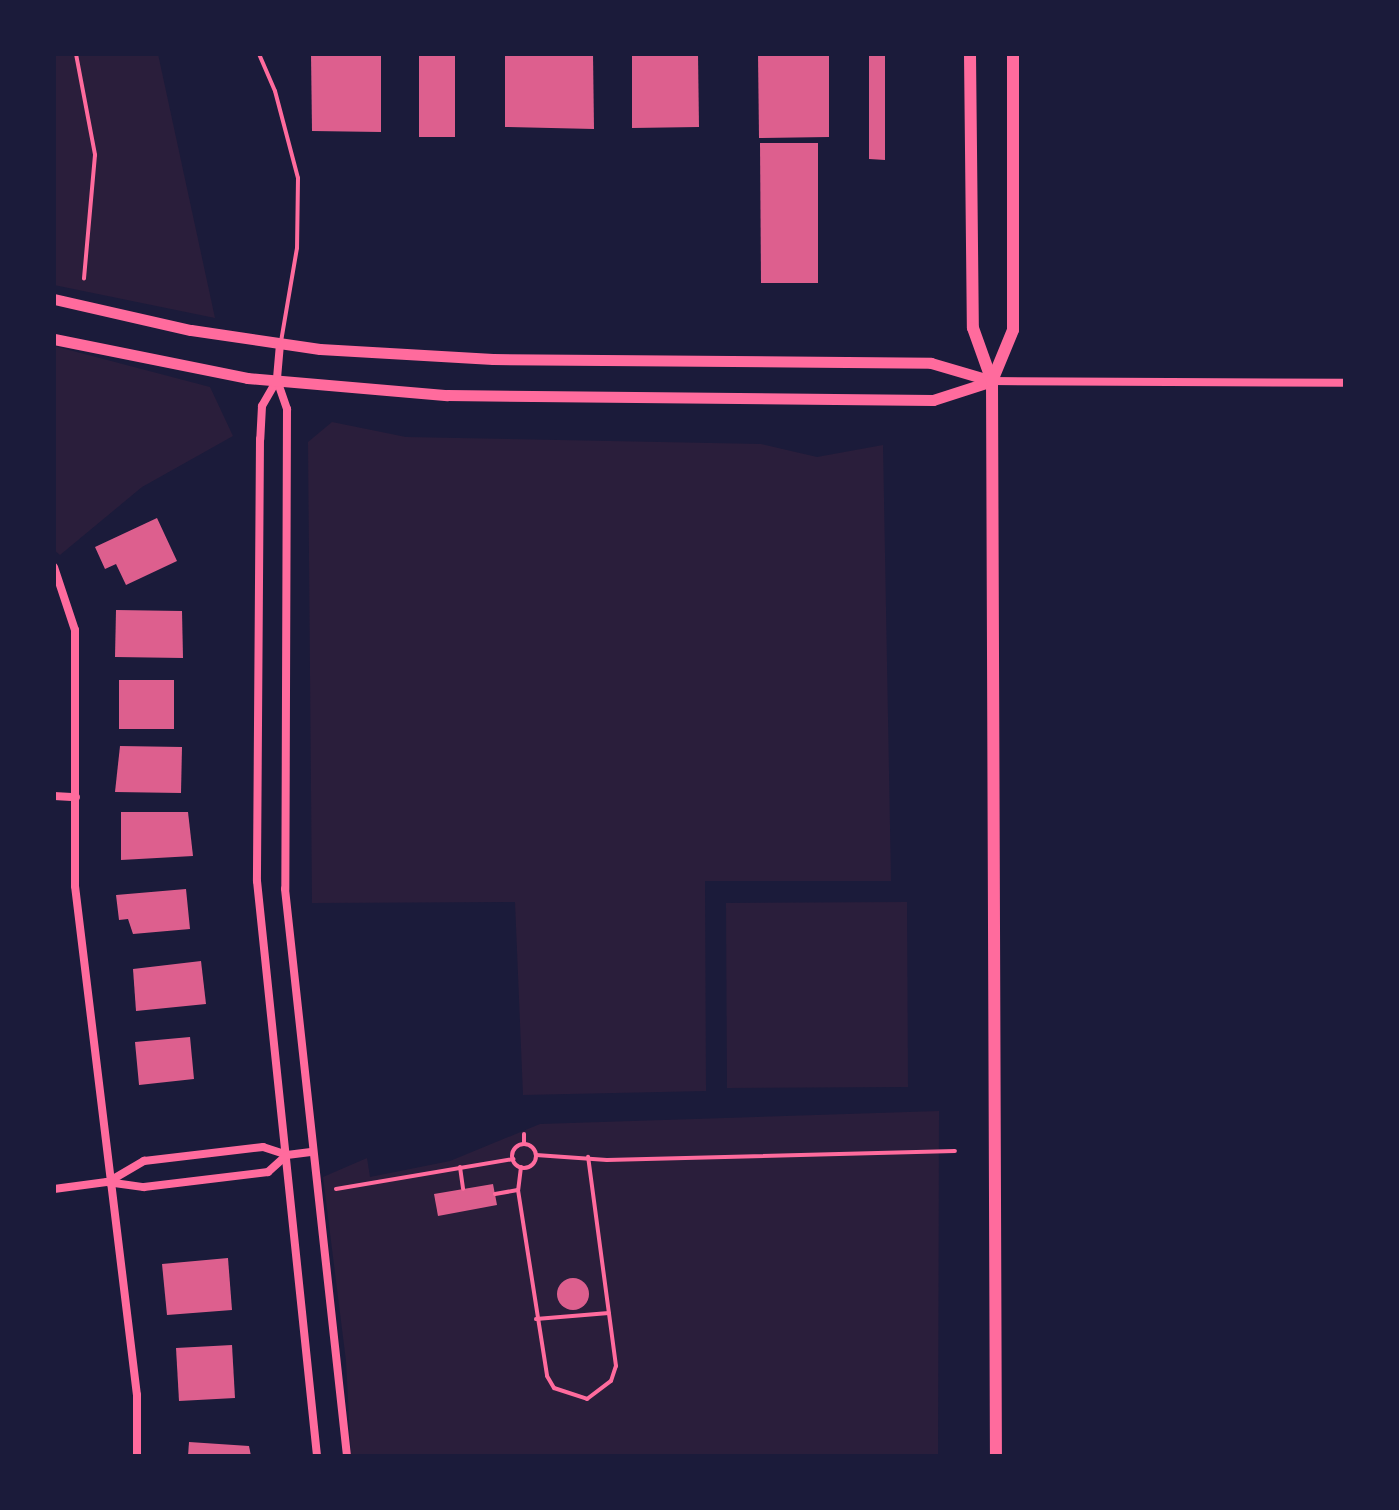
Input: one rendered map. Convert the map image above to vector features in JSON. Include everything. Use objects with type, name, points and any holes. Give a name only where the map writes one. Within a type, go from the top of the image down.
[{"type":"main road","points":[[970,54],[973,328],[992,381],[996,1456]]},
{"type":"main road","points":[[992,381],[1013,330],[1013,54]]},
{"type":"street","points":[[54,299],[280,344],[493,359],[931,363],[992,381]]},
{"type":"street","points":[[54,339],[204,371],[447,395],[918,400],[992,381],[1345,383]]},
{"type":"street","points":[[280,344],[277,380],[287,409],[285,889],[347,1456]]},
{"type":"street","points":[[277,380],[262,406],[260,439],[257,881],[261,957],[287,1155],[317,1456]]},
{"type":"street","points":[[54,568],[75,630],[75,886],[107,1182],[137,1395],[137,1456]]},
{"type":"street","points":[[54,796],[76,797]]},
{"type":"street","points":[[107,1182],[144,1161],[263,1147],[287,1155],[313,1152]]},
{"type":"street","points":[[54,1189],[107,1182],[144,1187],[268,1172],[287,1155]]},
{"type":"lane","points":[[259,54],[275,91],[298,178],[297,248],[280,344]]},
{"type":"path","points":[[76,54],[95,155],[84,279]]},
{"type":"path","points":[[524,1134],[524,1144],[536,1155],[588,1157],[955,1151]]},
{"type":"path","points":[[513,1159],[514,1150],[524,1144]]},
{"type":"path","points":[[521,1167],[533,1164],[536,1155]]},
{"type":"path","points":[[521,1167],[518,1190],[547,1376],[554,1388],[587,1399],[601,1392],[616,1366],[588,1157]]},
{"type":"path","points":[[513,1159],[521,1167]]},
{"type":"path","points":[[336,1189],[513,1159]]},
{"type":"path","points":[[460,1167],[463,1189]]},
{"type":"path","points":[[495,1194],[518,1190]]},
{"type":"path","points":[[536,1319],[610,1313]]},
{"type":"shaded area","points":[[54,54],[158,54],[215,318],[54,285]]},
{"type":"shaded area","points":[[54,346],[210,387],[233,436],[142,487],[60,555],[54,550]]},
{"type":"shaded area","points":[[332,422],[406,437],[761,444],[817,457],[883,445],[891,881],[705,881],[706,1091],[523,1095],[515,902],[312,903],[308,442]]},
{"type":"shaded area","points":[[907,902],[908,1087],[727,1088],[726,903]]},
{"type":"shaded area","points":[[939,1111],[938,1456],[351,1456],[346,1361],[323,1177],[367,1158],[370,1177],[450,1161],[540,1124]]},
{"type":"building","points":[[311,54],[381,54],[381,132],[312,131]]},
{"type":"building","points":[[419,54],[455,54],[455,137],[419,137]]},
{"type":"building","points":[[505,54],[593,54],[594,129],[505,127]]},
{"type":"building","points":[[632,54],[698,54],[699,127],[632,128]]},
{"type":"building","points":[[758,54],[829,54],[829,137],[759,138]]},
{"type":"building","points":[[869,54],[885,54],[885,160],[869,159]]},
{"type":"building","points":[[760,143],[818,143],[818,283],[761,283]]},
{"type":"building","points":[[157,518],[177,561],[126,585],[116,564],[105,569],[95,547]]},
{"type":"building","points":[[116,610],[182,611],[183,658],[115,657]]},
{"type":"building","points":[[119,680],[174,680],[174,729],[119,729]]},
{"type":"building","points":[[120,746],[182,747],[181,793],[115,792]]},
{"type":"building","points":[[121,812],[188,812],[193,856],[121,860]]},
{"type":"building","points":[[186,889],[190,929],[133,934],[128,919],[119,920],[116,895]]},
{"type":"building","points":[[201,961],[206,1004],[136,1011],[133,969]]},
{"type":"building","points":[[190,1037],[194,1079],[139,1085],[135,1042]]},
{"type":"building","points":[[493,1184],[497,1205],[438,1216],[434,1194]]},
{"type":"building","points":[[228,1258],[232,1310],[167,1315],[162,1264]]},
{"type":"building","points":[[573,1278],[584,1283],[589,1294],[584,1305],[573,1310],[562,1305],[557,1294],[562,1283]]},
{"type":"building","points":[[232,1345],[235,1398],[179,1401],[176,1348]]},
{"type":"building","points":[[189,1442],[249,1446],[251,1456],[188,1456]]}]
